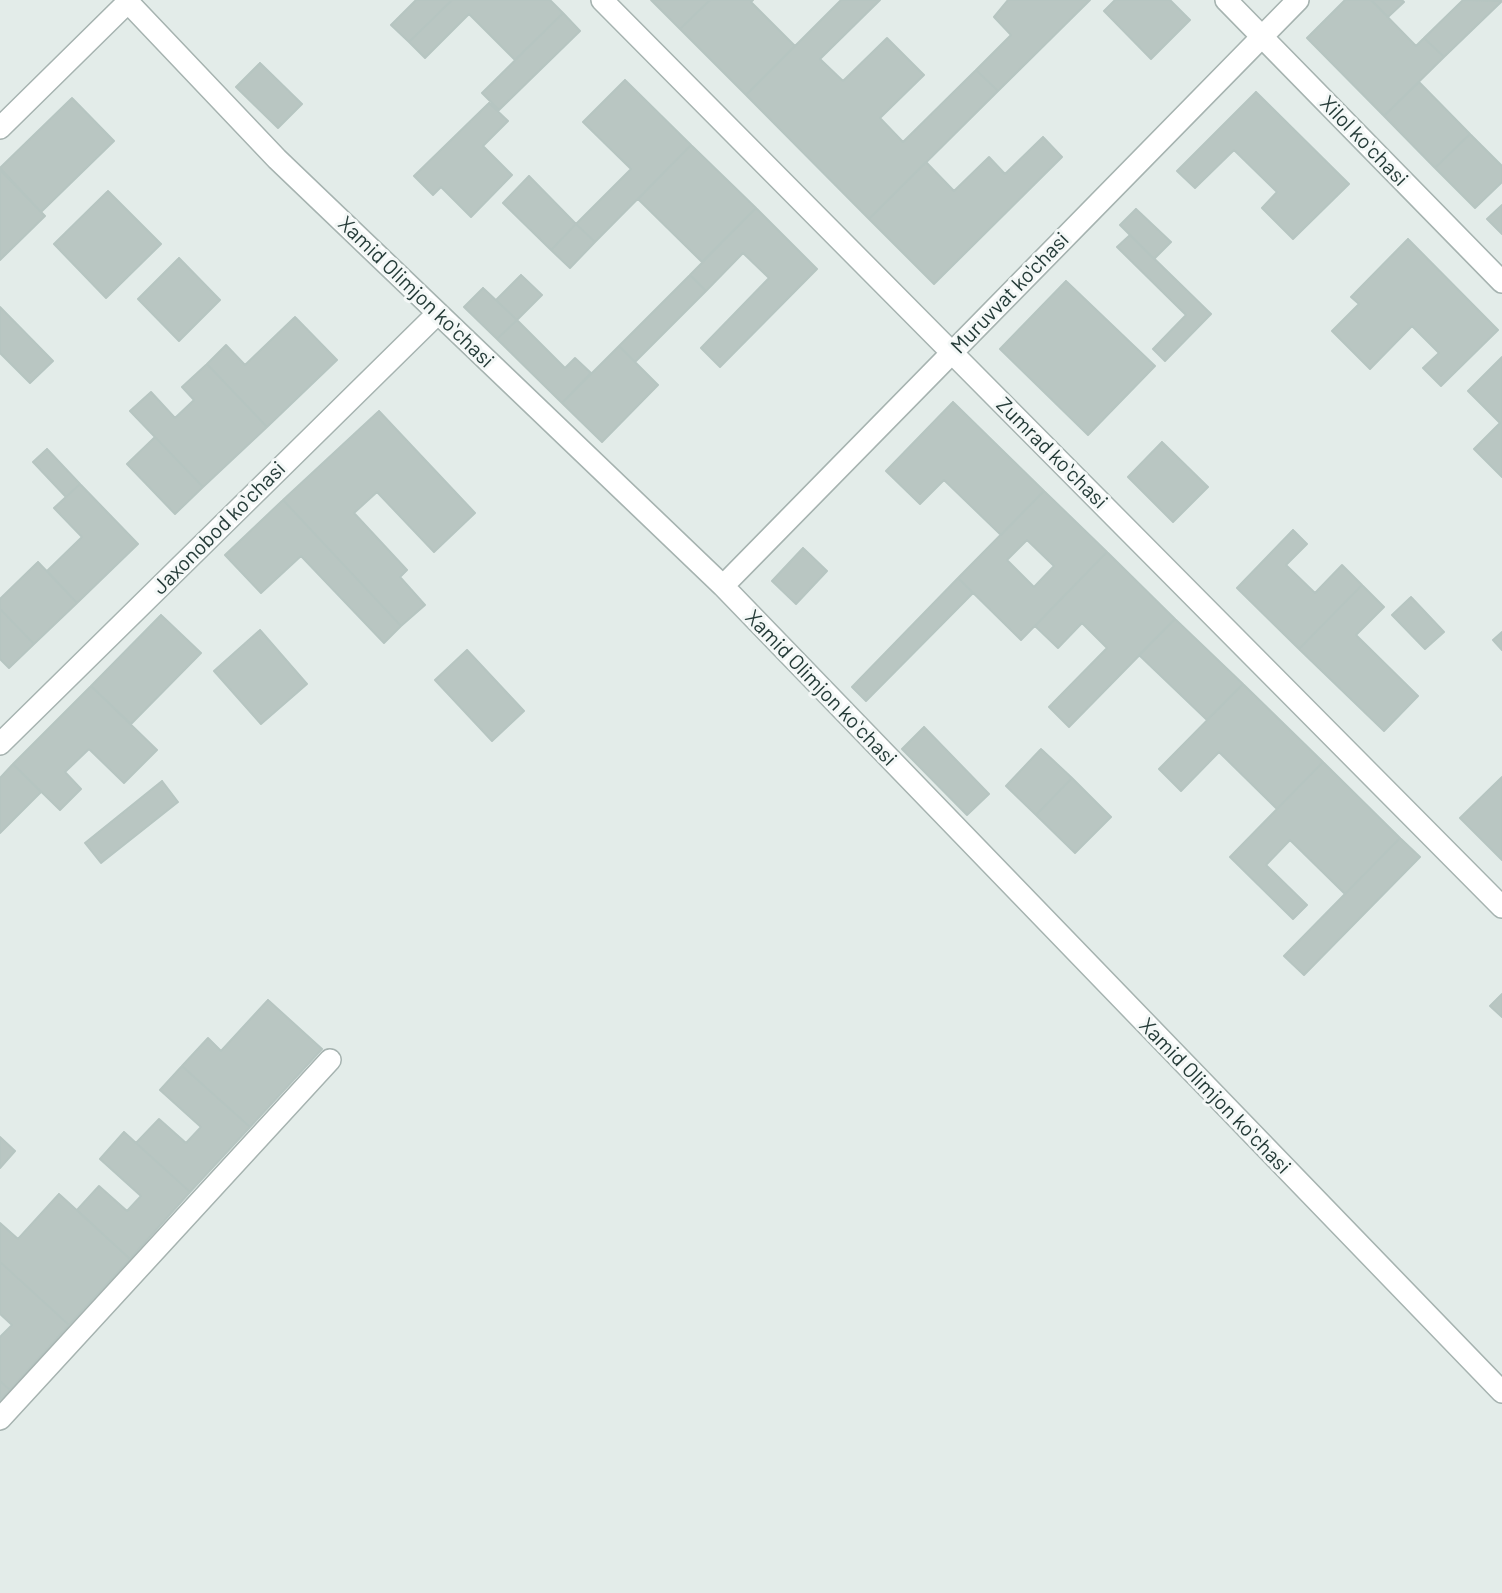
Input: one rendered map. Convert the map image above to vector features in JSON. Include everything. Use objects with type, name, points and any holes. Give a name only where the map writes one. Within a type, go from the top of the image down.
[{"type":"street","name":"Zumrad koʻchasi","points":[[602,0],[1502,907]]},
{"type":"street","name":"Xilol koʻchasi","points":[[1226,0],[1502,282]]},
{"type":"street","name":"Muruvvat ko'chasi","points":[[723,586],[1298,0]]},
{"type":"street","points":[[0,128],[127,1]]},
{"type":"street","name":"Xamid Olimjon koʻchasi","points":[[127,1],[276,159],[723,586],[1502,1392]]},
{"type":"street","name":"Jaxonobod koʻchasi","points":[[0,744],[438,313]]},
{"type":"street","points":[[0,1419],[330,1060]]},
{"type":"building","points":[[416,0],[452,0],[409,42],[391,25]]},
{"type":"building","points":[[452,0],[550,0],[563,13],[515,60],[469,14],[425,58],[409,42]]},
{"type":"building","points":[[651,0],[710,0],[680,29]]},
{"type":"building","points":[[710,0],[753,0],[751,2],[795,46],[746,95],[680,29]]},
{"type":"building","points":[[841,0],[880,0],[820,59],[843,81],[887,38],[924,75],[880,118],[903,142],[976,70],[998,91],[869,219],[746,95]]},
{"type":"building","points":[[1008,0],[1090,0],[998,91],[976,70],[1011,35],[994,17]]},
{"type":"building","points":[[1115,0],[1170,0],[1190,20],[1151,59],[1104,11]]},
{"type":"building","points":[[1345,0],[1371,0],[1416,46],[1424,38],[1444,57],[1384,116],[1307,38]]},
{"type":"building","points":[[1371,0],[1402,0],[1404,2],[1388,17]]},
{"type":"building","points":[[1463,0],[1502,1],[1444,57],[1424,38]]},
{"type":"building","points":[[563,13],[580,31],[499,110],[482,93]]},
{"type":"building","points":[[260,63],[302,104],[278,128],[236,87]]},
{"type":"building","points":[[625,80],[691,145],[595,242],[576,224],[631,169],[583,122]]},
{"type":"building","points":[[1419,82],[1470,134],[1435,168],[1384,116]]},
{"type":"building","points":[[1256,92],[1349,184],[1293,239],[1262,208],[1277,192],[1234,150],[1195,188],[1177,171]]},
{"type":"building","points":[[72,98],[114,141],[41,212],[0,168]]},
{"type":"building","points":[[489,103],[508,121],[483,146],[512,175],[471,217],[441,187],[433,195],[414,176]]},
{"type":"building","points":[[1470,134],[1502,166],[1502,182],[1475,208],[1435,168]]},
{"type":"building","points":[[1043,137],[1062,157],[934,284],[869,219],[926,162],[954,191],[989,157],[1005,174]]},
{"type":"building","points":[[691,145],[756,208],[702,262],[638,199]]},
{"type":"building","points":[[0,170],[45,216],[0,260]]},
{"type":"building","points":[[529,176],[576,224],[551,250],[503,203]]},
{"type":"building","points":[[108,191],[161,244],[106,298],[54,244]]},
{"type":"building","points":[[1502,205],[1502,234],[1487,219]]},
{"type":"building","points":[[756,208],[817,269],[720,367],[701,348],[769,278],[743,253],[706,291],[690,275]]},
{"type":"building","points":[[1136,209],[1171,242],[1154,259],[1120,225]]},
{"type":"building","points":[[576,224],[595,242],[570,268],[551,250]]},
{"type":"building","points":[[1130,235],[1211,314],[1165,361],[1153,349],[1186,315],[1117,247]]},
{"type":"building","points":[[1408,239],[1498,330],[1441,386],[1423,368],[1439,353],[1412,326],[1370,369],[1332,331],[1359,304],[1351,297]]},
{"type":"building","points":[[179,258],[220,300],[179,341],[138,299]]},
{"type":"building","points":[[521,275],[542,295],[517,320],[496,300]]},
{"type":"building","points":[[690,275],[706,291],[635,362],[619,346]]},
{"type":"building","points":[[1066,281],[1155,366],[1088,435],[1000,349]]},
{"type":"building","points":[[483,288],[517,320],[497,339],[464,307]]},
{"type":"building","points":[[0,307],[53,361],[30,383],[0,353]]},
{"type":"building","points":[[295,317],[337,360],[267,427],[207,364],[226,345],[245,365]]},
{"type":"building","points":[[517,320],[565,368],[575,358],[591,373],[562,403],[497,339]]},
{"type":"building","points":[[619,346],[658,385],[602,442],[562,403]]},
{"type":"building","points":[[1502,357],[1502,477],[1474,449],[1500,423],[1468,391]]},
{"type":"building","points":[[207,364],[267,427],[203,487],[130,411],[151,392],[175,418],[194,400],[182,387]]},
{"type":"building","points":[[953,402],[1044,491],[1001,535],[944,480],[920,504],[886,471]]},
{"type":"building","points":[[379,411],[475,513],[434,552],[377,492],[354,513],[407,570],[400,577],[425,605],[401,626],[283,500]]},
{"type":"building","points":[[155,437],[203,487],[175,514],[127,464]]},
{"type":"building","points":[[1162,442],[1208,487],[1173,522],[1128,477]]},
{"type":"building","points":[[47,449],[80,484],[66,497],[33,462]]},
{"type":"building","points":[[80,484],[138,544],[77,603],[47,571],[82,537],[54,508]]},
{"type":"building","points":[[1044,491],[1107,552],[1021,640],[958,578]],"holes":[[[1027,540],[1054,566],[1034,587],[1007,560]]]},
{"type":"building","points":[[283,500],[401,626],[384,643],[301,556],[261,593],[225,555]]},
{"type":"building","points":[[1293,530],[1307,544],[1286,565],[1315,593],[1342,565],[1362,585],[1299,649],[1237,588]]},
{"type":"building","points":[[803,548],[827,571],[796,604],[772,581]]},
{"type":"building","points":[[1107,552],[1175,619],[1069,727],[1049,707],[1107,648],[1082,623],[1058,648],[1035,626]]},
{"type":"building","points":[[38,562],[77,603],[34,644],[0,609],[0,599]]},
{"type":"building","points":[[958,578],[973,593],[866,701],[852,687]]},
{"type":"building","points":[[1362,585],[1384,607],[1356,635],[1418,696],[1384,731],[1299,649]]},
{"type":"building","points":[[1411,597],[1444,632],[1425,649],[1392,615]]},
{"type":"building","points":[[0,609],[34,644],[9,668],[0,659]]},
{"type":"building","points":[[161,615],[201,653],[131,724],[91,686]]},
{"type":"building","points":[[1175,619],[1243,684],[1207,720],[1139,655]]},
{"type":"building","points":[[260,630],[307,684],[261,724],[214,671]]},
{"type":"building","points":[[1502,632],[1502,650],[1493,640]]},
{"type":"building","points":[[467,650],[524,711],[492,741],[435,680]]},
{"type":"building","points":[[1243,684],[1323,762],[1277,809],[1219,752],[1181,791],[1159,769]]},
{"type":"building","points":[[91,686],[157,750],[124,783],[89,749],[65,772],[81,789],[60,810],[13,764]]},
{"type":"building","points":[[924,727],[989,794],[967,815],[902,749]]},
{"type":"building","points":[[1041,749],[1072,778],[1036,815],[1006,786]]},
{"type":"building","points":[[1323,762],[1400,838],[1345,894],[1290,840],[1266,865],[1307,905],[1293,919],[1230,857]]},
{"type":"building","points":[[13,764],[41,792],[0,833],[0,778]]},
{"type":"building","points":[[1502,777],[1502,860],[1460,818]]},
{"type":"building","points":[[1072,778],[1111,817],[1075,853],[1036,815]]},
{"type":"building","points":[[162,781],[178,802],[101,863],[85,843]]},
{"type":"building","points":[[1400,838],[1420,857],[1304,975],[1284,956]]},
{"type":"building","points":[[1502,994],[1502,1017],[1490,1006]]},
{"type":"building","points":[[268,1000],[322,1049],[250,1127],[182,1066],[208,1038],[221,1051]]},
{"type":"building","points":[[182,1066],[250,1127],[190,1192],[136,1143],[159,1119],[186,1143],[201,1127],[160,1090]]},
{"type":"building","points":[[124,1132],[190,1192],[130,1259],[77,1210],[99,1186],[127,1211],[141,1196],[100,1159]]},
{"type":"building","points":[[0,1137],[15,1151],[0,1168]]},
{"type":"building","points":[[59,1194],[130,1259],[69,1325],[0,1262],[0,1223],[18,1239]]},
{"type":"building","points":[[0,1262],[69,1325],[10,1390],[0,1381],[0,1337],[12,1325],[0,1314]]},
{"type":"building","points":[[0,1381],[10,1390],[0,1400]]}]
